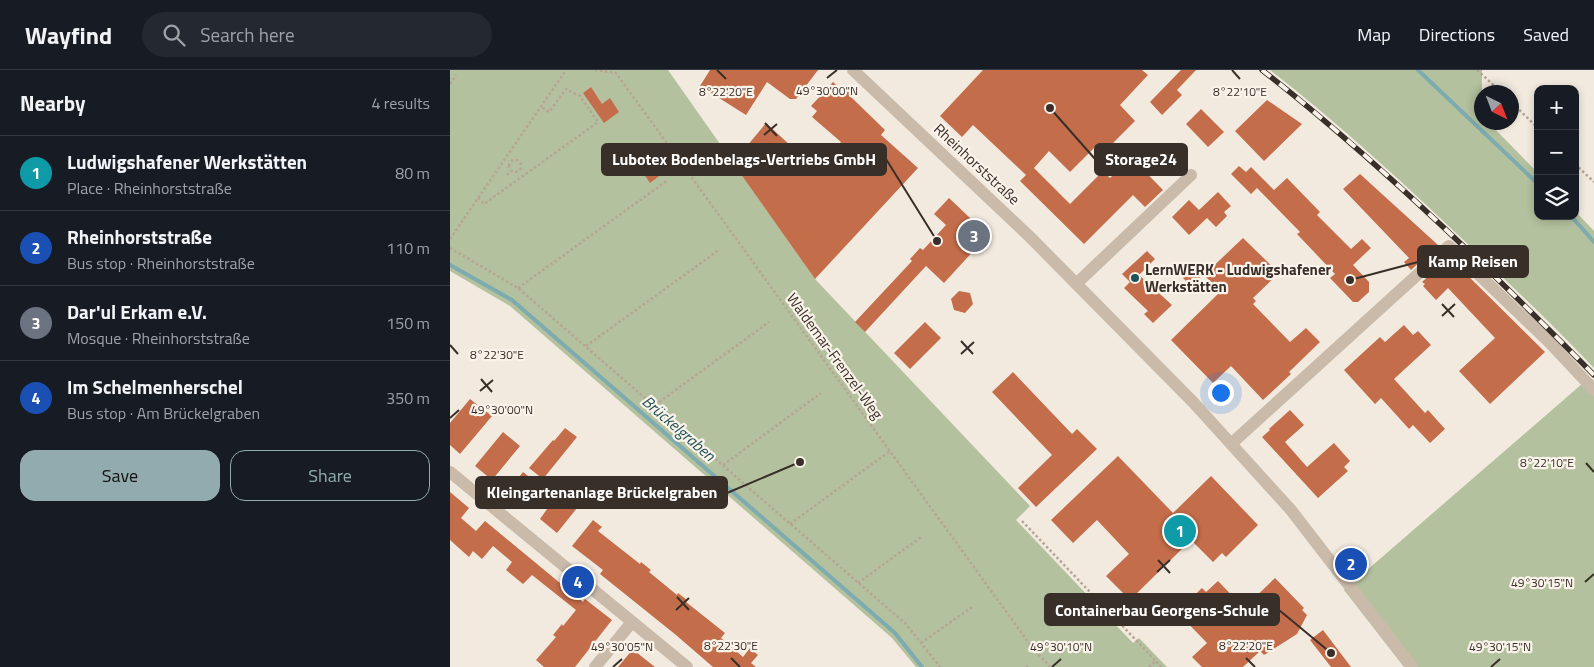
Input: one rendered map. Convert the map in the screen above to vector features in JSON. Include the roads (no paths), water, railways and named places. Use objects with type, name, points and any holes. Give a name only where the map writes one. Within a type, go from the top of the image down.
[{"type":"street","name":"Rheinhorststraße","points":[[853,70],[1029,236],[1193,402],[1305,527],[1412,667]]},
{"type":"street","points":[[1076,284],[1191,175]]},
{"type":"street","points":[[1231,444],[1449,246],[1575,369],[1594,390]]},
{"type":"street","points":[[450,472],[687,667]]},
{"type":"street","points":[[595,667],[632,622]]},
{"type":"waterway","points":[[1418,70],[1534,180]]},
{"type":"waterway","points":[[1575,220],[1594,242]]},
{"type":"waterway","name":"Brückelgraben","points":[[450,265],[512,300],[895,633],[922,667]]},
{"type":"railway","points":[[1262,70],[1318,115],[1399,186],[1478,260],[1594,375]]},
{"type":"place","name":"Storage24","points":[[1050,108]]},
{"type":"place","name":"Dar'ul Erkam e.V.","points":[[974,236]]},
{"type":"place","name":"Lubotex Bodenbelags-Vertriebs GmbH","points":[[937,241]]},
{"type":"place","name":"LernWERK - Ludwigshafener Werkstätten","points":[[1135,278]]},
{"type":"place","name":"Kamp Reisen","points":[[1350,280]]},
{"type":"place","name":"Kleingartenanlage Brückelgraben","points":[[800,462]]},
{"type":"place","name":"Ludwigshafener Werkstätten","points":[[1180,531]]},
{"type":"place","name":"Rheinhorststraße","points":[[1351,564]]},
{"type":"place","name":"Im Schelmenherschel","points":[[578,582]]},
{"type":"place","name":"Containerbau Georgens-Schule","points":[[1331,653]]}]
